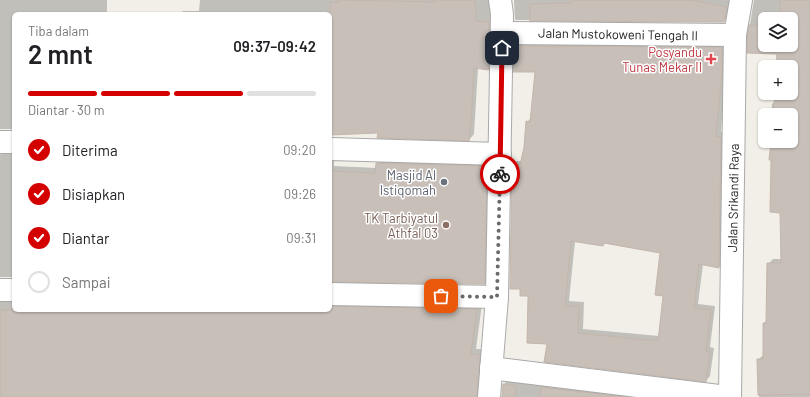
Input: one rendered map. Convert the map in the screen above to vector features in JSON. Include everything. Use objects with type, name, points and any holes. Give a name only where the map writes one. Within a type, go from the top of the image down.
[{"type":"street","points":[[489,397],[497,297],[502,33],[500,0]]},
{"type":"street","name":"Jalan Srikandi Raya","points":[[730,397],[735,35],[740,0]]},
{"type":"street","name":"Jalan Mustokoweni Tengah II","points":[[502,33],[735,35]]},
{"type":"street","points":[[0,142],[12,142]]},
{"type":"street","points":[[332,149],[500,154]]},
{"type":"street","points":[[0,290],[12,290]]},
{"type":"street","points":[[332,294],[497,297]]},
{"type":"street","points":[[491,368],[727,397]]},
{"type":"building","points":[[339,0],[434,2],[434,0],[475,0],[476,21],[489,22],[489,70],[474,68],[469,141],[377,138],[378,133],[332,135],[332,12],[330,12],[330,2],[339,2]]},
{"type":"building","points":[[571,0],[691,0],[727,7],[724,22],[530,21],[530,4],[571,3]]},
{"type":"building","points":[[780,0],[810,0],[810,394],[758,395],[757,359],[763,359],[763,323],[766,323],[767,263],[781,263],[780,213],[770,212],[771,160],[769,160],[770,148],[798,148],[798,108],[774,108],[774,100],[798,100],[798,60],[777,60],[777,54],[747,53],[747,36],[749,25],[758,26],[758,52],[798,52],[798,12],[781,12]]},
{"type":"building","points":[[514,46],[722,47],[722,74],[716,136],[721,137],[719,268],[699,264],[694,308],[711,310],[706,351],[710,352],[706,382],[544,362],[547,344],[527,343],[528,296],[520,296],[520,289],[510,289],[512,165],[520,165],[524,147],[526,121],[530,122],[535,72],[513,72]],"holes":[[[571,241],[603,246],[604,243],[660,253],[655,295],[663,296],[658,341],[578,333],[579,306],[565,306]]]},
{"type":"building","points":[[376,163],[487,166],[485,284],[332,282],[332,171],[375,173]]},
{"type":"building","points":[[332,306],[477,309],[471,354],[480,355],[477,397],[0,397],[0,310],[12,310],[12,312],[332,312]]},
{"type":"building","points":[[503,384],[516,386],[515,397],[502,397]]},
{"type":"building","points":[[541,387],[625,397],[539,397]]},
{"type":"way so far","points":[[441,296],[497,297],[500,174]]},
{"type":"place","name":"Posyandu Tunas Mekar II","points":[[711,59]]},
{"type":"place","name":"Masjid Al Istiqomah","points":[[444,182]]},
{"type":"place","name":"TK Tarbiyatul Athfal 03","points":[[446,225]]},
{"type":"route","points":[[500,174],[502,48]]}]
